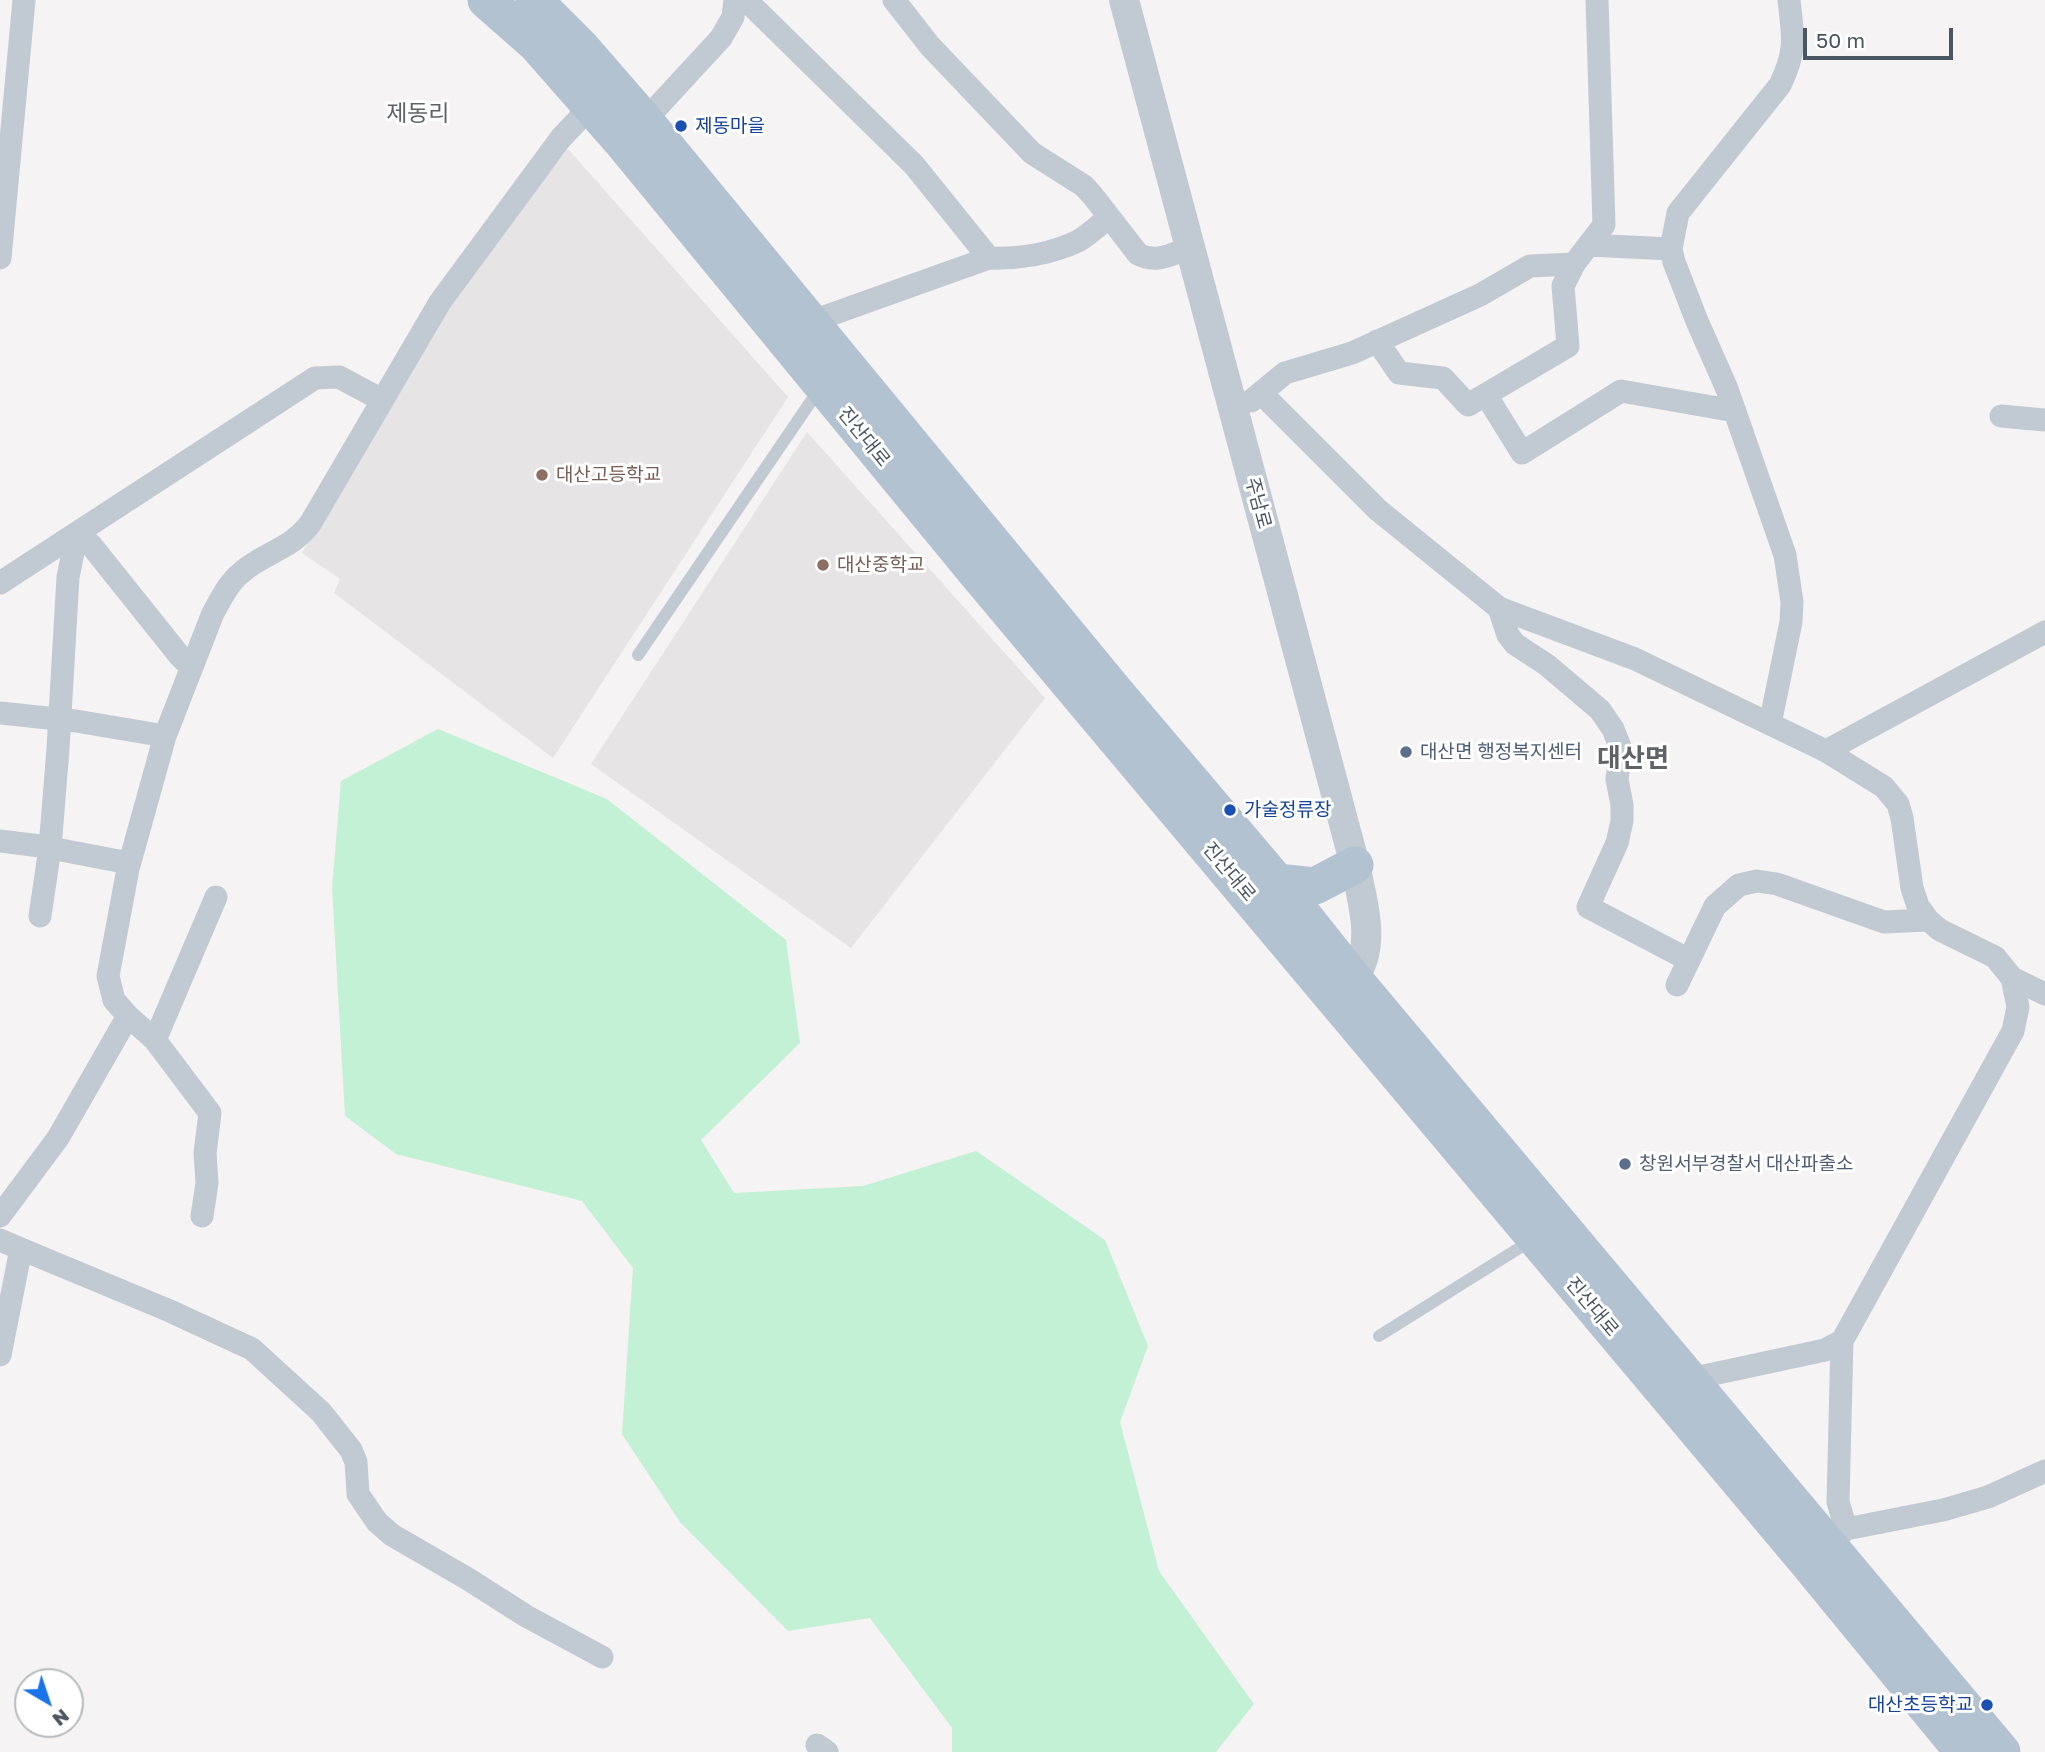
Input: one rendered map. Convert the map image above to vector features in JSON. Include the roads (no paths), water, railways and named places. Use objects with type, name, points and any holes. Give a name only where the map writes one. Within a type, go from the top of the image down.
[{"type":"main road","name":"진산대로","points":[[486,0],[536,44],[602,95],[1545,1230],[1827,1546]]},
{"type":"main road","name":"진산대로","points":[[534,0],[580,46],[602,95]]},
{"type":"main road","name":"진산대로","points":[[634,132],[810,322],[833,375],[1114,690],[1277,882],[1342,987]]},
{"type":"main road","points":[[1277,882],[1315,886],[1355,865]]},
{"type":"main road","name":"진산대로","points":[[1545,1230],[1690,1379],[1827,1546],[1956,1735],[2002,1752]]},
{"type":"street","points":[[0,258],[24,0]]},
{"type":"street","points":[[634,132],[721,38],[733,17],[734,0]]},
{"type":"street","points":[[746,0],[914,165],[989,258]]},
{"type":"street","points":[[894,0],[930,46],[1032,153],[1084,187],[1138,254],[1146,259],[1160,259],[1189,248]]},
{"type":"street","name":"주남로","points":[[1124,0],[1355,865],[1366,939],[1363,956],[1342,987]]},
{"type":"street","points":[[1377,341],[1399,373],[1443,378],[1468,405],[1568,346],[1563,286],[1574,264],[1604,225],[1597,0]]},
{"type":"street","points":[[1770,724],[1791,622],[1785,555],[1735,411],[1671,249],[1678,214],[1761,111],[1790,64],[1793,44],[1789,0]]},
{"type":"street","points":[[202,1216],[207,1183],[205,1153],[211,1113],[155,1040],[114,1000],[108,976],[129,863],[165,736],[213,613],[234,580],[243,571],[299,538],[310,524],[440,302],[561,138],[602,95]]},
{"type":"street","points":[[810,322],[989,258],[1010,259],[1053,250],[1080,240],[1109,217]]},
{"type":"street","points":[[1589,245],[1671,249]]},
{"type":"street","points":[[1234,414],[1285,373],[1352,353],[1480,295],[1530,266],[1574,264]]},
{"type":"street","points":[[0,583],[315,378],[339,377],[382,400]]},
{"type":"street","points":[[1486,395],[1521,453],[1621,391],[1735,411]]},
{"type":"street","points":[[1261,393],[1378,510],[1499,608],[1635,659],[1826,751],[1884,787],[1898,804],[1912,888],[1918,906],[1928,920],[1940,930],[1995,957],[2012,978],[2045,994]]},
{"type":"street","points":[[2001,416],[2045,420]]},
{"type":"street","points":[[77,533],[92,545],[191,667]]},
{"type":"street","points":[[40,916],[50,848],[68,577],[77,533]]},
{"type":"street","points":[[1499,608],[1508,635],[1515,644],[1547,665],[1600,710],[1613,729],[1621,749],[1617,779],[1622,821],[1617,843],[1588,907],[1689,960]]},
{"type":"street","points":[[1826,751],[2045,632]]},
{"type":"street","points":[[0,713],[60,719],[165,736]]},
{"type":"street","points":[[0,841],[129,863]]},
{"type":"street","points":[[1677,985],[1715,906],[1739,885],[1757,881],[1777,884],[1884,922],[1928,920]]},
{"type":"street","points":[[155,1040],[216,897]]},
{"type":"street","points":[[1827,1546],[1838,1502],[1842,1340],[2013,1031],[2018,1007],[2012,978]]},
{"type":"street","points":[[0,1216],[58,1138],[128,1016]]},
{"type":"street","points":[[0,1355],[10,1244],[170,1311],[252,1349],[321,1412],[351,1450],[356,1462],[358,1494],[377,1522],[392,1535],[468,1578],[526,1616],[602,1657]]},
{"type":"street","points":[[1690,1379],[1825,1350],[1842,1340]]},
{"type":"street","points":[[1827,1546],[1988,1497],[2045,1471]]},
{"type":"lane","points":[[638,655],[833,375]]},
{"type":"lane","points":[[1379,1336],[1545,1230]]},
{"type":"place","name":"제동마을","points":[[681,126]]},
{"type":"place","name":"대산고등학교","points":[[542,475]]},
{"type":"place","name":"대산중학교","points":[[823,565]]},
{"type":"place","name":"대산면 행정복지센터","points":[[1406,752]]},
{"type":"place","name":"가술정류장","points":[[1230,810]]},
{"type":"place","name":"창원서부경찰서 대산파출소","points":[[1625,1164]]},
{"type":"place","name":"대산초등학교","points":[[1987,1705]]},
{"type":"district","name":"제동리","points":[[418,114]]},
{"type":"district","name":"대산면","points":[[1633,759]]}]
